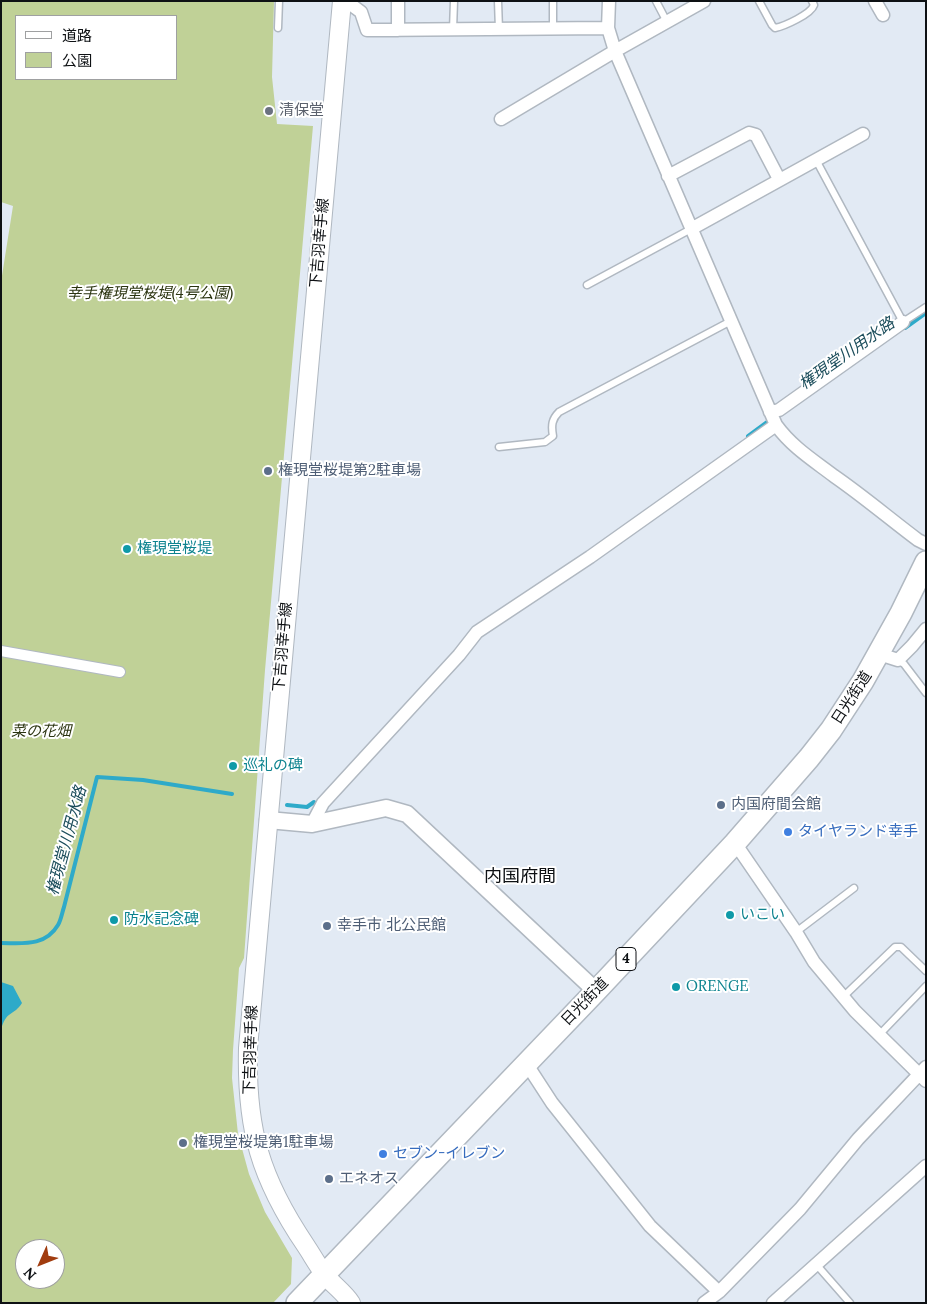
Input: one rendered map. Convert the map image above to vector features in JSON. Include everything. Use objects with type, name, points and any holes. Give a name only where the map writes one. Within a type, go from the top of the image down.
[{"type":"highway","name":"日光街道","points":[[298,1303],[596,991],[735,842],[809,758],[888,657],[926,562]]},
{"type":"main road","name":"下吉羽幸手線","points":[[324,1274],[290,1222],[271,1187],[260,1159],[250,1114],[247,1074],[342,1]]},
{"type":"main road","points":[[324,1274],[334,1303]]},
{"type":"main road","points":[[324,1274],[351,1303]]},
{"type":"street","points":[[346,1],[361,12],[367,30],[608,28]]},
{"type":"street","points":[[398,1],[398,30]]},
{"type":"street","points":[[609,1],[608,28],[615,51],[776,425],[786,439],[804,455],[926,544]]},
{"type":"street","points":[[501,119],[704,1]]},
{"type":"street","points":[[875,1],[883,15]]},
{"type":"street","points":[[668,176],[749,133],[756,135],[779,179]]},
{"type":"street","points":[[691,229],[863,134]]},
{"type":"street","points":[[770,412],[779,410],[903,322]]},
{"type":"street","points":[[312,824],[323,803],[478,632],[590,557],[776,425]]},
{"type":"street","points":[[888,657],[912,646],[926,629]]},
{"type":"street","points":[[1,651],[120,672]]},
{"type":"street","points":[[268,820],[312,824],[386,808],[407,814],[596,991]]},
{"type":"street","points":[[704,1303],[719,1292],[800,1209],[858,1139],[924,1074],[879,1035],[855,1011],[814,962],[735,842]]},
{"type":"street","points":[[526,1063],[558,1111],[650,1226],[719,1292]]},
{"type":"street","points":[[773,1303],[926,1166]]},
{"type":"lane","points":[[278,28],[279,1]]},
{"type":"lane","points":[[453,30],[454,1]]},
{"type":"lane","points":[[498,1],[499,30]]},
{"type":"lane","points":[[553,1],[553,29]]},
{"type":"lane","points":[[656,1],[667,22]]},
{"type":"lane","points":[[759,1],[775,28],[781,27],[809,12],[814,5],[812,1]]},
{"type":"lane","points":[[816,160],[903,322],[926,307]]},
{"type":"lane","points":[[587,285],[691,229]]},
{"type":"lane","points":[[499,447],[545,442],[553,436],[551,427],[553,418],[559,412],[731,321]]},
{"type":"lane","points":[[888,657],[904,664],[926,694]]},
{"type":"lane","points":[[796,932],[854,888]]},
{"type":"lane","points":[[843,997],[896,947],[901,947],[926,971]]},
{"type":"lane","points":[[879,1035],[926,986]]},
{"type":"lane","points":[[815,1264],[850,1303]]},
{"type":"green space","name":"幸手権現堂桜堤(4号公園)","points":[[1,1],[274,1],[272,77],[277,124],[313,126],[265,670],[244,958],[239,968],[232,1078],[238,1134],[249,1174],[265,1212],[292,1258],[291,1284],[273,1303],[1,1303],[1,282],[13,206],[1,202]]},
{"type":"water","points":[[1,982],[13,986],[22,1003],[5,1019],[1,1030]]},
{"type":"waterway","name":"権現堂川用水路","points":[[905,328],[926,313]]},
{"type":"waterway","name":"権現堂川用水路","points":[[748,436],[767,422]]},
{"type":"waterway","name":"権現堂川用水路","points":[[1,943],[25,943],[40,940],[47,937],[58,925],[97,777],[143,780],[232,794]]},
{"type":"waterway","name":"権現堂川用水路","points":[[287,805],[307,807],[314,802]]},
{"type":"place","name":"清保堂","points":[[269,111]]},
{"type":"place","name":"権現堂桜堤第2駐車場","points":[[268,471]]},
{"type":"place","name":"権現堂桜堤","points":[[127,549]]},
{"type":"place","name":"巡礼の碑","points":[[233,766]]},
{"type":"place","name":"内国府間会館","points":[[721,805]]},
{"type":"place","name":"タイヤランド幸手","points":[[788,832]]},
{"type":"place","name":"いこい","points":[[730,915]]},
{"type":"place","name":"防水記念碑","points":[[114,920]]},
{"type":"place","name":"幸手市 北公民館","points":[[327,926]]},
{"type":"place","name":"ORENGE","points":[[676,987]]},
{"type":"place","name":"権現堂桜堤第1駐車場","points":[[183,1143]]},
{"type":"place","name":"セブン-イレブン","points":[[383,1154]]},
{"type":"place","name":"エネオス","points":[[329,1179]]},
{"type":"district","name":"内国府間","points":[[520,877]]},
{"type":"park label","name":"菜の花畑","points":[[41,732]]}]
